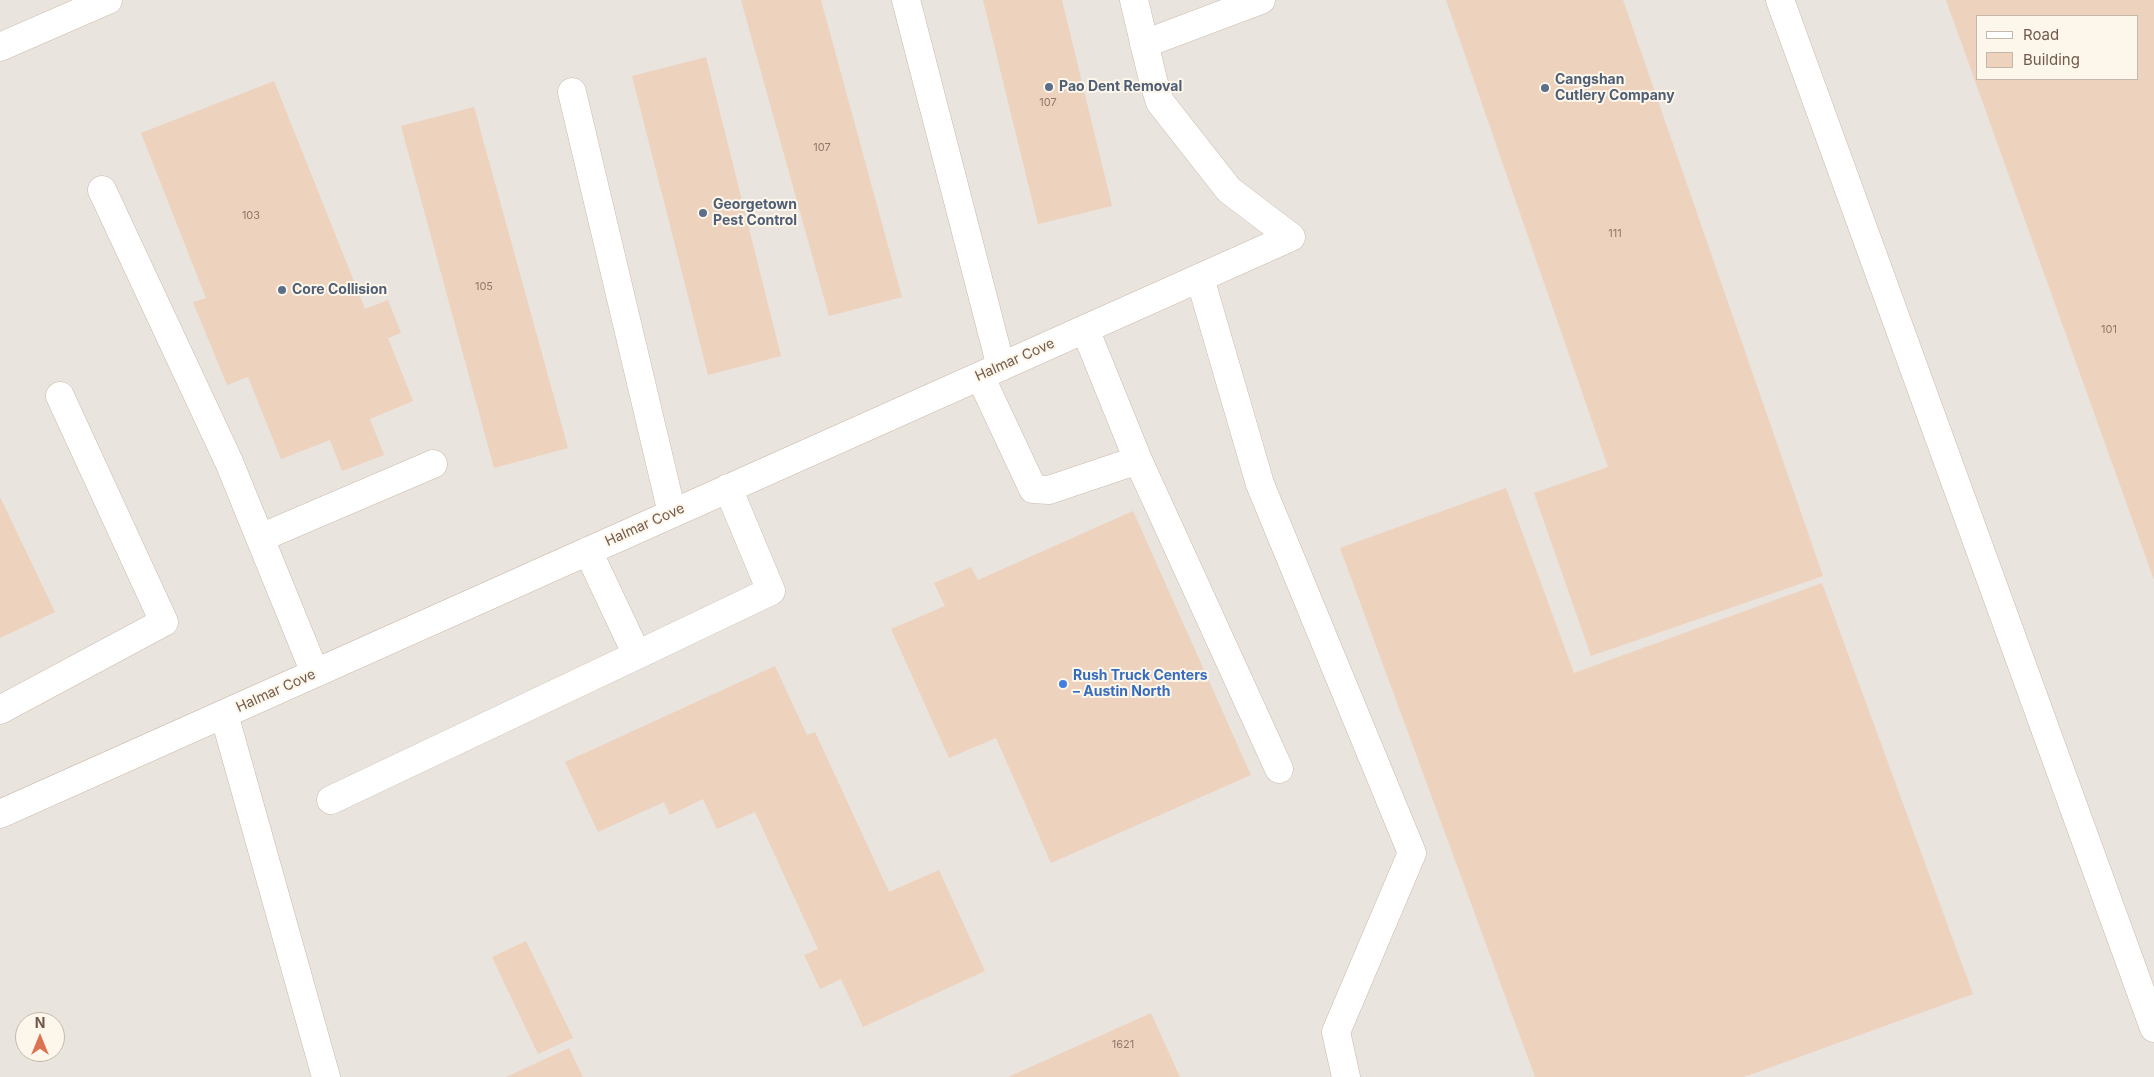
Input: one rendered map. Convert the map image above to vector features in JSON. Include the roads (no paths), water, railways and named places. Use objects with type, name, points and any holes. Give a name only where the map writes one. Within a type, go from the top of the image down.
[{"type":"street","points":[[0,47],[108,0]]},
{"type":"street","points":[[906,0],[991,371],[1033,489],[1049,490],[1138,460]]},
{"type":"street","points":[[1134,0],[1144,44],[1260,0]]},
{"type":"street","points":[[1780,0],[2154,1028]]},
{"type":"street","name":"Halmar Cove","points":[[0,814],[1291,237],[1228,190],[1160,102],[1144,44]]},
{"type":"street","points":[[572,92],[672,513]]},
{"type":"street","points":[[102,190],[225,452],[314,673]]},
{"type":"street","points":[[1200,278],[1260,484],[1412,852],[1336,1032],[1346,1077]]},
{"type":"street","points":[[1085,329],[1138,460],[1279,769]]},
{"type":"street","points":[[0,710],[164,622],[60,396]]},
{"type":"street","points":[[260,538],[433,464]]},
{"type":"street","points":[[331,800],[771,591],[728,488]]},
{"type":"street","points":[[588,551],[637,655]]},
{"type":"street","points":[[224,714],[326,1077]]},
{"type":"place","name":"Pao Dent Removal","points":[[1049,87]]},
{"type":"place","name":"Cangshan Cutlery Company","points":[[1545,88]]},
{"type":"place","name":"Georgetown Pest Control","points":[[703,213]]},
{"type":"place","name":"Core Collision","points":[[282,290]]},
{"type":"place","name":"Rush Truck Centers – Austin North","points":[[1063,684]]}]
